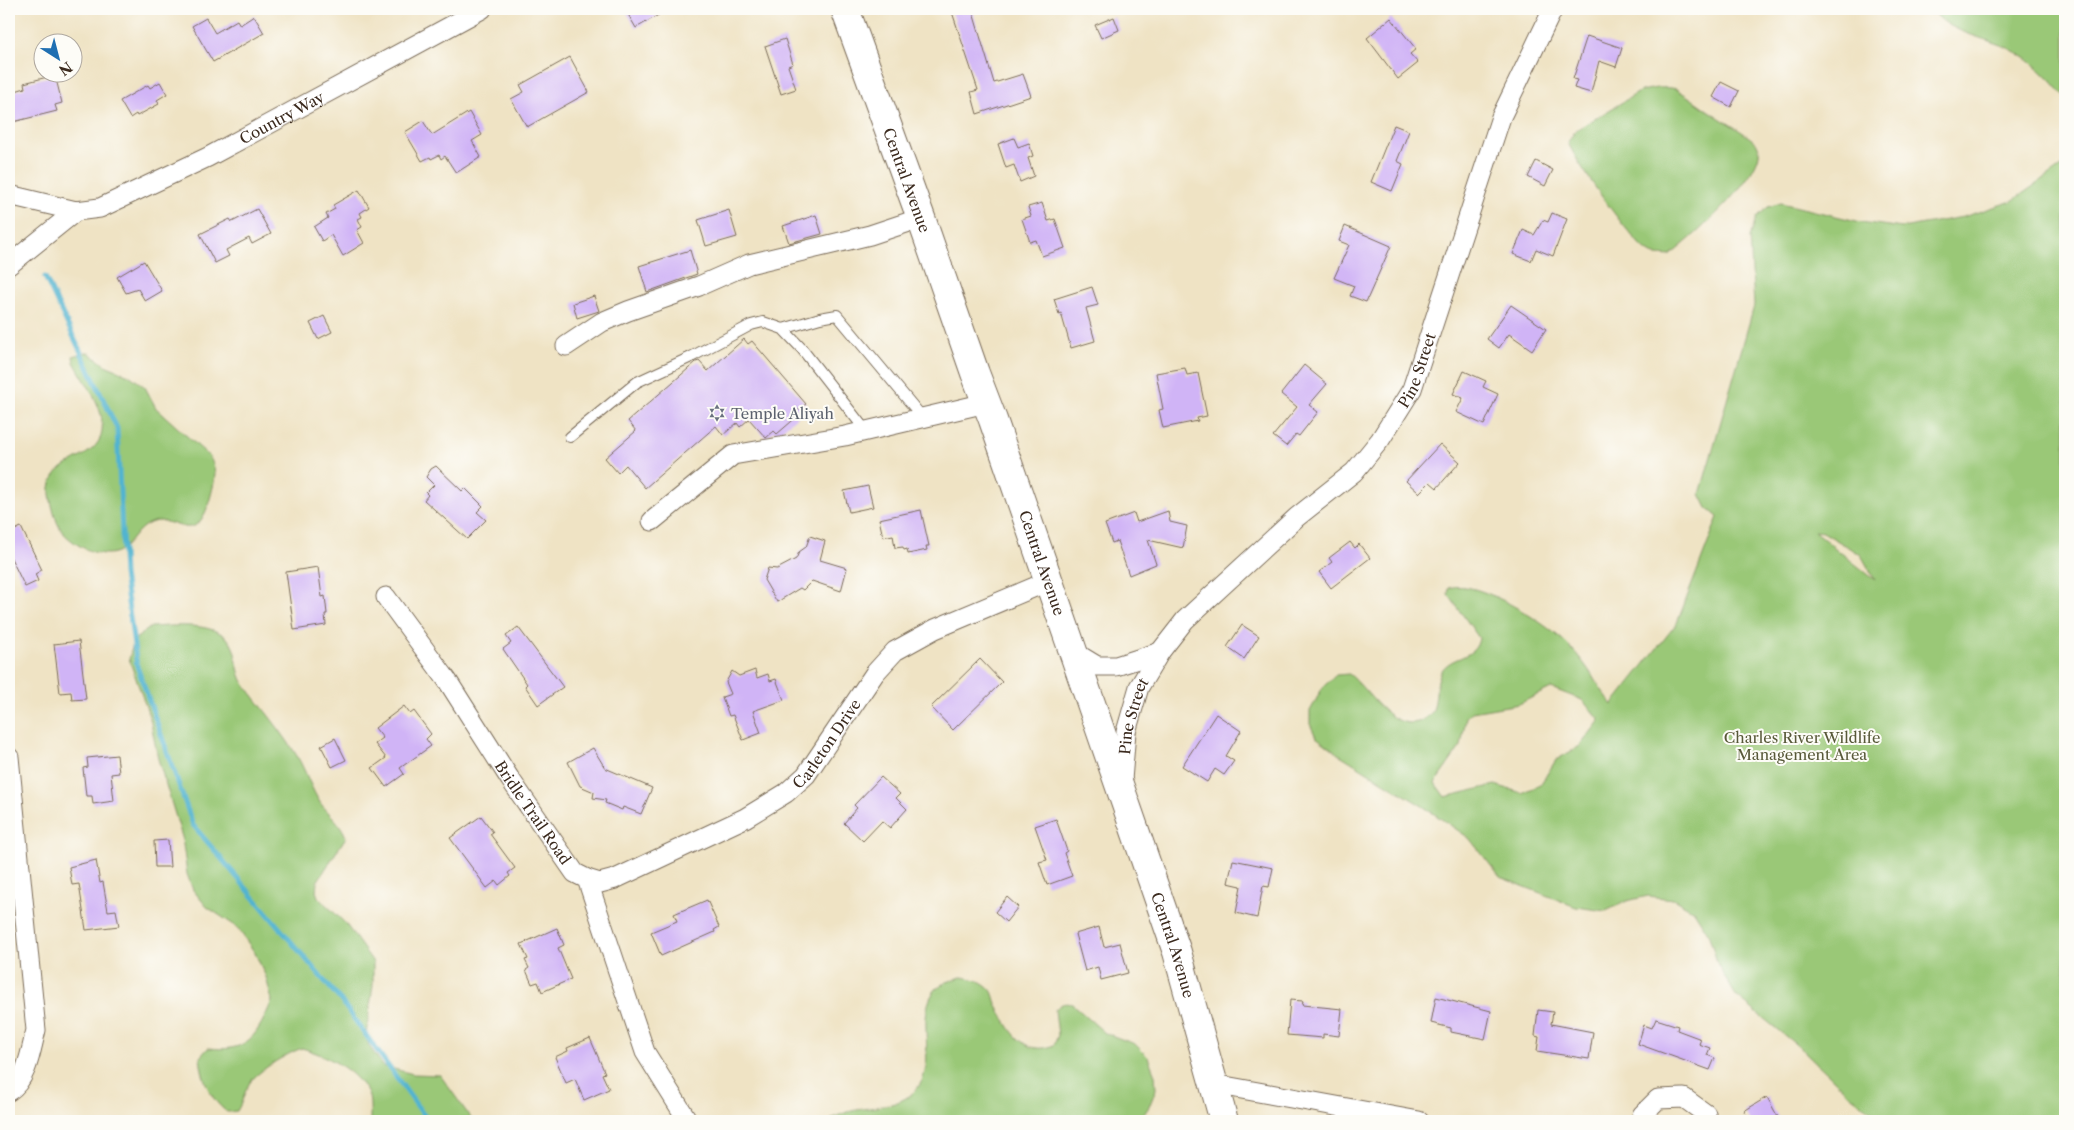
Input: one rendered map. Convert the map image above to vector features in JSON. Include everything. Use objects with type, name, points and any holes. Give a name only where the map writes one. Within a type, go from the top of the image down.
[{"type":"main road","name":"Central Avenue","points":[[845,9],[1122,786],[1178,952],[1224,1121]]},
{"type":"street","name":"Pine Street","points":[[1122,786],[1126,732],[1139,687],[1160,652],[1185,620],[1298,517],[1354,472],[1380,440],[1407,397],[1438,315],[1501,118],[1553,9]]},
{"type":"street","name":"Country Way","points":[[9,195],[76,211],[100,208],[208,157],[471,11]]},
{"type":"street","points":[[9,265],[76,211]]},
{"type":"street","points":[[566,346],[602,322],[699,286],[750,264],[870,235],[921,218]]},
{"type":"street","points":[[652,521],[733,455],[866,431],[986,403]]},
{"type":"street","name":"Carleton Drive","points":[[587,878],[600,883],[615,879],[745,818],[778,798],[806,775],[875,672],[895,651],[935,629],[1049,581]]},
{"type":"street","name":"Bridle Trail Road","points":[[386,597],[447,680],[510,779],[575,873],[587,878]]},
{"type":"street","name":"Pine Street","points":[[1074,652],[1098,666],[1116,666],[1160,652]]},
{"type":"street","points":[[9,763],[36,1030],[28,1060],[16,1087],[9,1091]]},
{"type":"street","points":[[587,878],[645,1052],[688,1121]]},
{"type":"street","points":[[1214,1084],[1420,1121]]},
{"type":"street","points":[[1642,1121],[1642,1115],[1658,1099],[1684,1098],[1706,1114],[1706,1121]]},
{"type":"lane","points":[[783,330],[820,318],[837,315],[923,418]]},
{"type":"lane","points":[[570,437],[637,382],[691,357],[751,324],[763,322],[783,330],[802,349],[866,431]]},
{"type":"green space","points":[[1932,9],[2065,9],[2065,97],[2047,76],[2026,59],[2001,45],[1956,29],[1938,17]]},
{"type":"green space","points":[[1657,88],[1676,89],[1746,134],[1758,146],[1758,157],[1752,171],[1740,188],[1709,221],[1669,256],[1650,253],[1631,235],[1592,183],[1568,142],[1576,130],[1641,91]]},
{"type":"green space","name":"Charles River Wildlife Management Area","points":[[2065,164],[2065,1121],[1885,1121],[1849,1094],[1805,1052],[1736,996],[1718,965],[1708,933],[1694,911],[1673,899],[1648,896],[1627,901],[1606,911],[1576,907],[1500,877],[1469,838],[1424,807],[1340,755],[1316,737],[1310,724],[1310,711],[1323,687],[1336,675],[1349,674],[1380,707],[1398,720],[1408,723],[1418,722],[1429,715],[1433,710],[1441,672],[1450,663],[1473,650],[1479,638],[1448,594],[1449,588],[1462,587],[1477,590],[1514,606],[1549,629],[1578,656],[1612,705],[1677,623],[1718,517],[1707,508],[1700,494],[1754,306],[1750,237],[1757,217],[1768,207],[1781,203],[1861,222],[1902,228],[1963,217],[2012,201]],"holes":[[[1814,531],[1823,532],[1861,555],[1875,580]],[[1551,688],[1582,700],[1600,720],[1580,746],[1556,760],[1540,785],[1522,793],[1495,785],[1445,797],[1435,783],[1461,746],[1466,717],[1472,712],[1519,704]]]},
{"type":"green space","points":[[88,352],[105,365],[129,375],[145,387],[156,408],[209,456],[214,466],[214,480],[205,513],[198,523],[191,527],[158,521],[148,524],[121,550],[106,554],[97,553],[80,546],[61,530],[51,501],[50,487],[54,476],[62,468],[91,450],[98,442],[102,431],[102,422],[97,404],[74,362],[73,356]]},
{"type":"green space","points":[[151,627],[200,627],[219,632],[230,642],[239,673],[245,685],[291,747],[317,798],[338,823],[346,837],[317,882],[316,891],[318,897],[345,923],[373,962],[373,985],[366,1036],[369,1046],[383,1066],[413,1074],[440,1075],[473,1121],[370,1121],[369,1097],[356,1077],[330,1059],[302,1048],[288,1054],[257,1075],[248,1086],[237,1111],[227,1112],[212,1095],[205,1081],[200,1057],[208,1048],[233,1048],[250,1039],[256,1032],[272,1001],[266,977],[255,953],[237,927],[207,907],[193,890],[187,874],[182,837],[158,759],[150,718],[129,659],[134,640]]},
{"type":"green space","points":[[961,977],[976,980],[989,988],[1012,1032],[1019,1039],[1034,1048],[1054,1045],[1058,1035],[1055,1010],[1064,1003],[1072,1004],[1105,1033],[1135,1044],[1148,1057],[1155,1075],[1156,1089],[1149,1107],[1139,1121],[829,1121],[839,1115],[850,1112],[895,1103],[915,1091],[922,1080],[926,1067],[926,1025],[930,999],[939,986]]},
{"type":"building","points":[[625,9],[669,9],[636,28]]},
{"type":"building","points":[[951,9],[972,9],[994,83],[1023,74],[1031,96],[977,114],[971,92],[978,90]]},
{"type":"building","points":[[254,16],[264,33],[213,62],[192,26],[206,18],[215,33],[237,20],[240,25]]},
{"type":"building","points":[[1114,17],[1119,30],[1101,38],[1095,25]]},
{"type":"building","points":[[1391,18],[1416,49],[1410,54],[1418,63],[1398,79],[1367,38]]},
{"type":"building","points":[[1587,36],[1622,48],[1616,67],[1599,61],[1591,93],[1574,88],[1577,80],[1573,79]]},
{"type":"building","points":[[785,39],[793,64],[788,66],[796,89],[781,94],[765,46]]},
{"type":"building","points":[[570,57],[589,92],[527,127],[511,99],[524,92],[520,85]]},
{"type":"building","points":[[32,81],[57,82],[62,103],[55,105],[57,111],[9,123],[9,93],[25,88],[24,83]]},
{"type":"building","points":[[160,82],[167,94],[157,100],[159,104],[130,118],[120,101],[148,85],[150,88]]},
{"type":"building","points":[[1721,82],[1739,91],[1731,107],[1713,97]]},
{"type":"building","points":[[469,112],[482,135],[472,141],[481,157],[456,173],[445,156],[441,159],[439,155],[422,161],[405,132],[423,121],[432,135]]},
{"type":"building","points":[[1394,125],[1409,131],[1397,161],[1403,164],[1392,191],[1371,182]]},
{"type":"building","points":[[1014,138],[1018,147],[1029,143],[1033,156],[1028,158],[1034,176],[1020,182],[1014,165],[1006,168],[998,144]]},
{"type":"building","points":[[1536,161],[1553,170],[1545,186],[1528,177]]},
{"type":"building","points":[[359,190],[369,207],[360,213],[362,217],[358,219],[362,227],[357,230],[364,243],[343,256],[331,235],[322,241],[314,227],[328,218],[326,214],[335,209],[333,205]]},
{"type":"building","points":[[1042,203],[1048,221],[1055,219],[1065,248],[1042,256],[1036,240],[1030,242],[1022,219],[1031,216],[1028,207]]},
{"type":"building","points":[[257,209],[271,234],[252,244],[249,238],[226,250],[229,256],[215,263],[200,234],[230,219],[232,222]]},
{"type":"building","points":[[729,210],[737,237],[706,246],[698,220]]},
{"type":"building","points":[[1552,213],[1567,219],[1553,256],[1536,249],[1531,261],[1513,254],[1523,230],[1534,235],[1543,220],[1548,222]]},
{"type":"building","points":[[816,215],[822,234],[789,243],[783,226]]},
{"type":"building","points":[[1345,226],[1391,246],[1366,302],[1350,296],[1354,286],[1334,278],[1349,245],[1339,241]]},
{"type":"building","points":[[690,250],[697,274],[647,292],[639,266]]},
{"type":"building","points":[[144,261],[162,291],[145,301],[138,289],[126,293],[117,277]]},
{"type":"building","points":[[1092,287],[1098,305],[1086,308],[1095,341],[1071,348],[1061,313],[1059,314],[1054,299]]},
{"type":"building","points":[[594,296],[599,311],[577,318],[573,303]]},
{"type":"building","points":[[1511,305],[1546,329],[1532,350],[1509,334],[1499,348],[1487,339]]},
{"type":"building","points":[[324,316],[332,332],[318,339],[310,323]]},
{"type":"building","name":"Temple Aliyah","points":[[744,339],[748,344],[752,341],[806,404],[796,412],[799,415],[777,434],[774,431],[766,438],[749,419],[740,427],[737,423],[723,435],[716,426],[645,488],[626,465],[618,473],[605,458],[636,431],[628,421],[696,362],[699,361],[708,371]]},
{"type":"building","points":[[1304,365],[1327,384],[1309,405],[1318,412],[1299,436],[1296,434],[1286,446],[1273,436],[1297,407],[1281,394]]},
{"type":"building","points":[[1185,368],[1187,375],[1198,373],[1207,416],[1197,418],[1198,421],[1163,428],[1159,410],[1163,409],[1156,373]]},
{"type":"building","points":[[1464,371],[1486,381],[1483,387],[1498,394],[1484,425],[1456,412],[1463,398],[1453,394]]},
{"type":"building","points":[[1440,444],[1460,462],[1437,488],[1430,482],[1419,493],[1406,481]]},
{"type":"building","points":[[436,466],[462,491],[465,488],[483,506],[477,512],[486,520],[467,539],[424,500],[428,495],[426,493],[434,485],[426,477],[431,469]]},
{"type":"building","points":[[868,486],[873,507],[849,512],[844,491]]},
{"type":"building","points":[[921,510],[929,546],[926,546],[927,550],[908,554],[907,549],[904,550],[903,547],[895,548],[893,535],[883,537],[879,519]]},
{"type":"building","points":[[1168,511],[1170,522],[1187,526],[1183,548],[1148,540],[1156,564],[1129,575],[1117,541],[1112,543],[1105,524],[1134,513],[1137,522]]},
{"type":"building","points":[[21,527],[42,570],[35,574],[38,581],[25,587],[9,554],[9,533]]},
{"type":"building","points":[[810,536],[825,541],[820,560],[847,568],[841,591],[812,581],[803,590],[800,588],[777,602],[764,580],[768,568],[777,569],[796,559],[799,552],[806,547]]},
{"type":"building","points":[[1350,542],[1355,548],[1359,544],[1370,558],[1331,588],[1319,572],[1332,562],[1329,558]]},
{"type":"building","points":[[318,567],[322,597],[325,596],[326,625],[294,630],[286,572]]},
{"type":"building","points":[[1242,625],[1259,636],[1244,659],[1227,647]]},
{"type":"building","points":[[518,627],[563,687],[538,705],[525,686],[527,684],[503,649],[511,643],[506,636]]},
{"type":"building","points":[[79,641],[86,699],[72,700],[71,692],[60,693],[54,644]]},
{"type":"building","points":[[980,659],[1002,682],[953,730],[931,707]]},
{"type":"building","points":[[755,670],[757,678],[768,674],[770,681],[776,679],[784,700],[753,711],[761,733],[743,740],[733,715],[729,716],[722,697],[731,694],[726,682],[732,671],[739,676]]},
{"type":"building","points":[[404,706],[410,714],[414,711],[431,734],[426,739],[431,746],[400,768],[404,774],[386,787],[372,768],[386,758],[375,744],[383,738],[375,728]]},
{"type":"building","points":[[1216,714],[1241,731],[1226,756],[1234,761],[1224,775],[1215,769],[1207,782],[1182,766]]},
{"type":"building","points":[[335,738],[346,760],[332,767],[321,746]]},
{"type":"building","points":[[593,748],[605,768],[652,788],[641,814],[623,807],[622,810],[605,803],[606,800],[593,798],[594,792],[580,786],[568,762]]},
{"type":"building","points":[[117,755],[119,773],[111,774],[114,801],[93,804],[92,796],[86,796],[83,768],[88,767],[87,758]]},
{"type":"building","points":[[881,777],[900,794],[896,798],[907,809],[890,828],[882,821],[863,841],[844,823],[857,808],[854,805]]},
{"type":"building","points":[[481,816],[493,832],[490,834],[515,868],[508,873],[510,876],[499,885],[496,881],[487,888],[450,838]]},
{"type":"building","points":[[1056,819],[1067,851],[1064,853],[1072,876],[1047,885],[1039,862],[1047,860],[1035,826]]},
{"type":"building","points":[[168,840],[170,867],[155,867],[154,841]]},
{"type":"building","points":[[96,860],[100,883],[103,882],[108,911],[116,910],[119,926],[86,930],[79,884],[72,885],[69,867]]},
{"type":"building","points":[[1233,860],[1273,868],[1269,887],[1263,886],[1257,918],[1236,913],[1241,886],[1228,883]]},
{"type":"building","points":[[1007,897],[1018,907],[1006,922],[995,912]]},
{"type":"building","points":[[707,900],[719,927],[714,930],[715,932],[661,956],[651,932],[677,921],[674,914]]},
{"type":"building","points":[[1099,927],[1104,947],[1120,943],[1128,973],[1101,980],[1098,967],[1085,971],[1075,934]]},
{"type":"building","points":[[557,928],[564,945],[558,948],[571,979],[542,992],[538,982],[532,984],[526,970],[529,968],[525,960],[528,959],[521,944]]},
{"type":"building","points":[[1436,997],[1491,1011],[1485,1039],[1451,1032],[1451,1028],[1431,1023]]},
{"type":"building","points":[[1290,1000],[1303,1001],[1302,1005],[1342,1009],[1339,1036],[1323,1034],[1323,1038],[1287,1035]]},
{"type":"building","points":[[1538,1010],[1553,1012],[1551,1024],[1593,1032],[1589,1059],[1537,1051],[1539,1037],[1535,1036]]},
{"type":"building","points":[[1656,1019],[1678,1026],[1677,1030],[1701,1039],[1699,1044],[1710,1048],[1707,1055],[1715,1058],[1710,1070],[1638,1044],[1644,1025],[1652,1028]]},
{"type":"building","points":[[590,1038],[605,1073],[602,1074],[609,1089],[584,1100],[575,1079],[566,1083],[555,1057],[568,1051],[567,1048]]},
{"type":"building","points":[[1767,1097],[1780,1121],[1750,1121],[1744,1111]]},
{"type":"waterway","points":[[45,277],[117,428],[124,574],[137,666],[193,825],[342,1002],[428,1121]]},
{"type":"place","name":"Temple Aliyah","points":[[717,413]]}]
